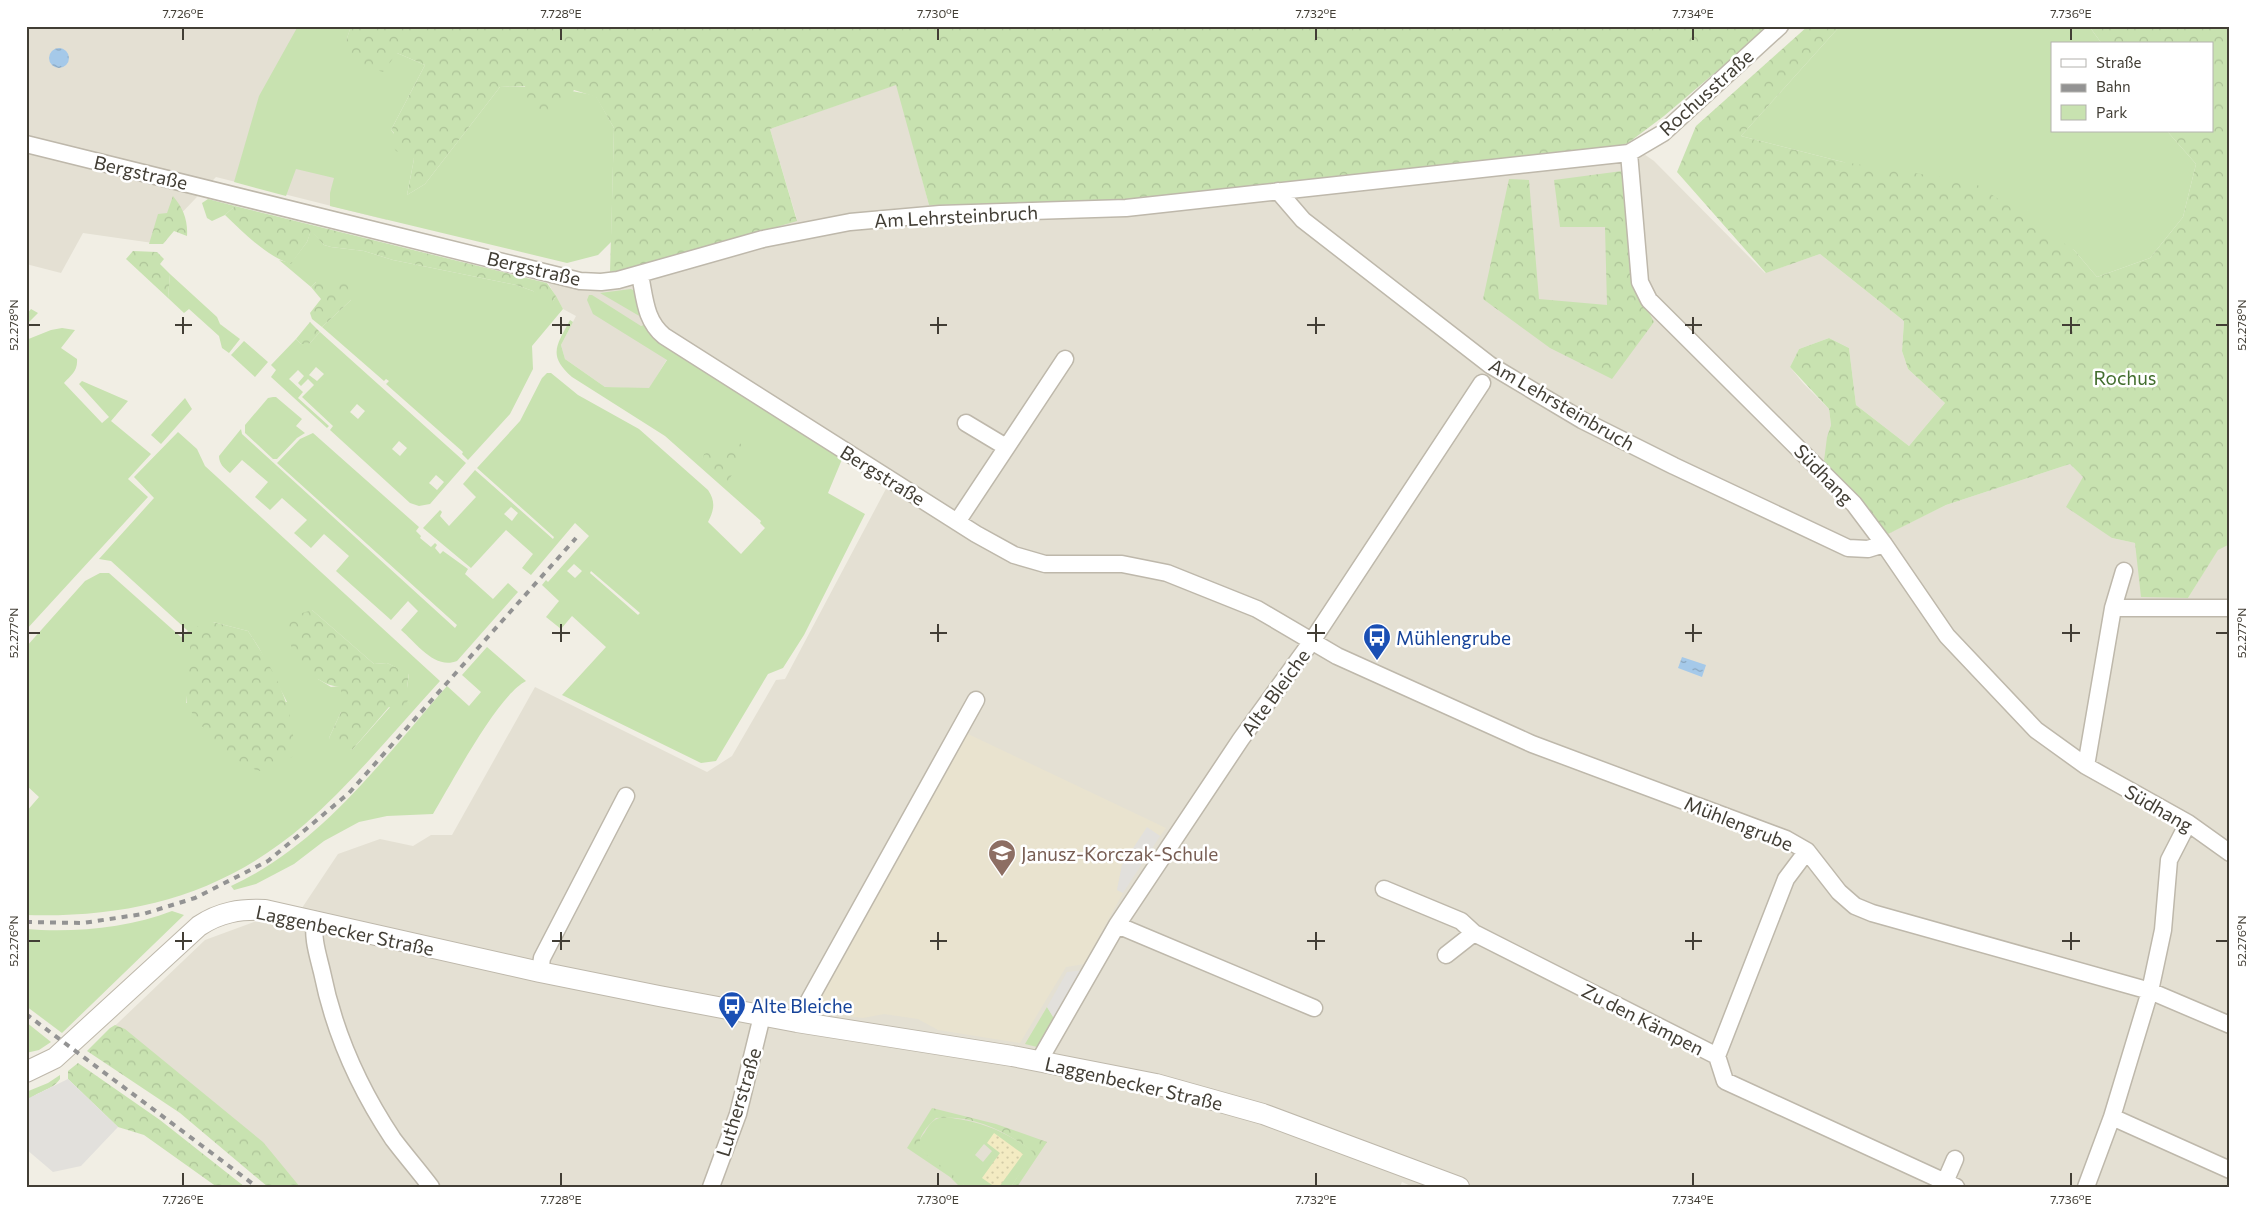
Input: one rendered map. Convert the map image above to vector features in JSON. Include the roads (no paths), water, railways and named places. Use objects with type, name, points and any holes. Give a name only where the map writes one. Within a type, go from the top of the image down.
[{"type":"street","name":"Rochusstraße","points":[[1628,153],[1664,133],[1780,26]]},
{"type":"street","name":"Bergstraße","points":[[26,144],[580,280],[601,282],[640,275],[649,318],[653,327],[664,336],[957,522],[1014,555],[1045,564],[1122,564],[1167,573],[1257,610],[1312,641]]},
{"type":"street","name":"Am Lehrsteinbruch","points":[[640,275],[763,239],[850,222],[940,214],[1126,208],[1628,153]]},
{"type":"street","name":"Südhang","points":[[1628,153],[1640,282],[1649,300],[1854,504],[1947,636],[2036,730],[2086,766],[2188,823],[2230,853]]},
{"type":"street","name":"Am Lehrsteinbruch","points":[[1278,191],[1303,220],[1490,365],[1582,420],[1674,466],[1848,548],[1868,549],[1884,544]]},
{"type":"street","points":[[957,522],[1064,359]]},
{"type":"street","name":"Alte Bleiche","points":[[1039,1061],[1117,925],[1241,739],[1312,641],[1482,383]]},
{"type":"street","points":[[966,423],[1006,447]]},
{"type":"street","points":[[2086,766],[2113,608],[2124,571]]},
{"type":"street","points":[[2113,608],[2230,608]]},
{"type":"street","name":"Mühlengrube","points":[[1312,641],[1345,660],[1532,744],[1786,839],[1807,851],[1839,892],[1855,906],[1872,913],[2150,991],[2230,1025]]},
{"type":"street","points":[[797,1022],[976,700]]},
{"type":"street","points":[[540,972],[542,958],[626,796]]},
{"type":"street","points":[[2086,1187],[2112,1117],[2150,991],[2163,930],[2169,860],[2188,823]]},
{"type":"street","name":"Mühlengrube","points":[[1718,1056],[1786,879],[1807,851]]},
{"type":"street","name":"Zu den Kämpen","points":[[1384,889],[1461,921],[1474,933],[1718,1056],[1725,1081],[1950,1184],[1955,1159]]},
{"type":"street","name":"Laggenbecker Straße","points":[[26,1072],[55,1058],[199,926],[212,918],[229,912],[266,910],[540,972],[762,1016],[1039,1061],[1156,1084],[1213,1099],[1291,1124],[1459,1187]]},
{"type":"street","points":[[315,920],[313,932],[324,983],[341,1042],[360,1084],[393,1139],[431,1187]]},
{"type":"street","points":[[1117,925],[1314,1008]]},
{"type":"street","points":[[1446,955],[1474,933]]},
{"type":"street","name":"Lutherstraße","points":[[711,1187],[738,1114],[762,1016]]},
{"type":"street","points":[[2112,1117],[2230,1170]]},
{"type":"water","points":[[59,48],[66,51],[69,58],[66,65],[59,68],[52,65],[49,58],[52,51]]},
{"type":"water","points":[[1682,657],[1706,665],[1702,677],[1678,668]]},
{"type":"railway","points":[[26,922],[83,923],[143,914],[195,898],[268,861],[349,793],[576,538]]},
{"type":"railway","points":[[26,1014],[257,1187]]},
{"type":"place","name":"Mühlengrube","points":[[1377,661]]},
{"type":"place","name":"Janusz-Korczak-Schule","points":[[1002,877]]},
{"type":"place","name":"Alte Bleiche","points":[[732,1029]]},
{"type":"park label","name":"Rochus","points":[[2125,377]]}]
